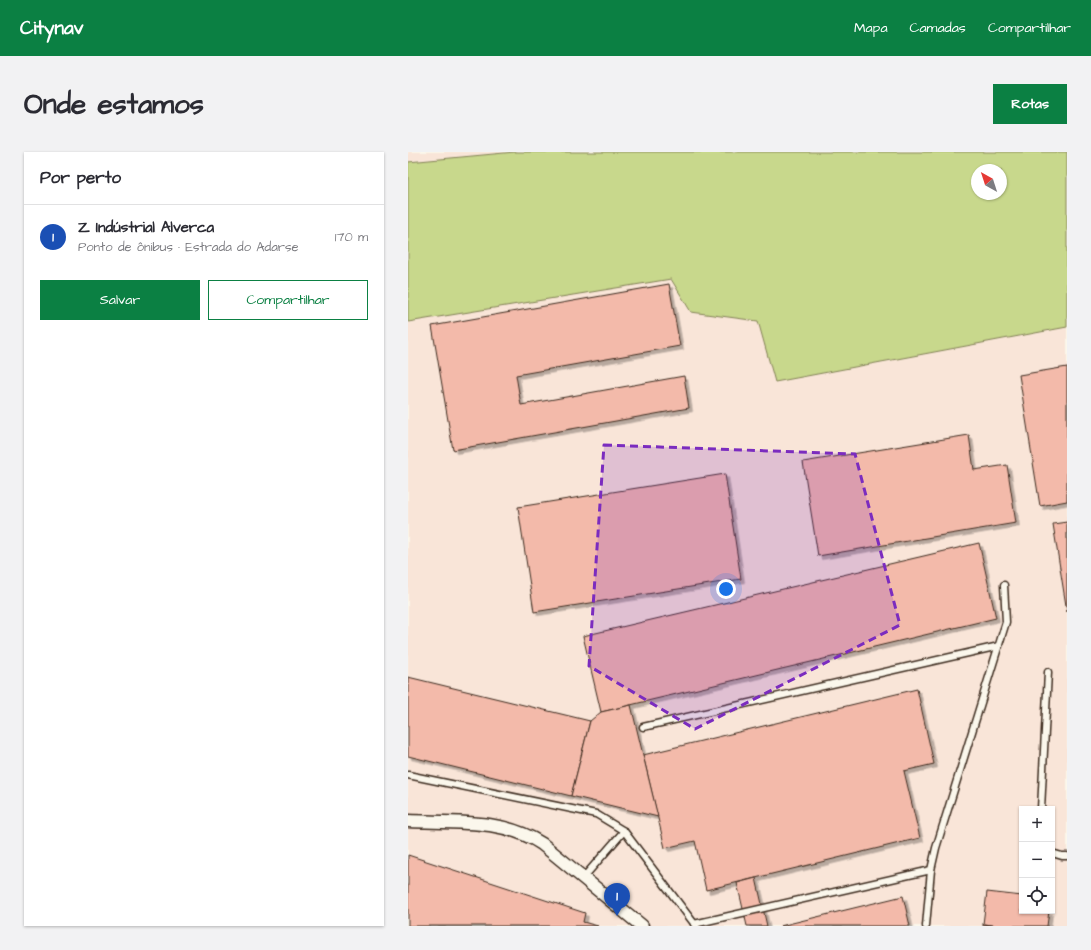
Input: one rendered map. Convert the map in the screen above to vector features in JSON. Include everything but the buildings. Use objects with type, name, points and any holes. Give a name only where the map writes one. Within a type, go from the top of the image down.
[{"type":"street","points":[[408,821],[499,826],[514,829],[529,835],[642,926]]},
{"type":"lane","points":[[926,926],[931,870],[987,678],[1006,622],[1004,585]]},
{"type":"lane","points":[[643,728],[999,646]]},
{"type":"lane","points":[[1041,806],[1048,672]]},
{"type":"lane","points":[[408,775],[596,814],[624,830],[695,925],[931,870]]},
{"type":"lane","points":[[583,878],[624,830]]},
{"type":"lane","points":[[1055,854],[1067,856]]},
{"type":"highlighted area","points":[[604,445],[855,454],[900,625],[695,729],[589,666]]},
{"type":"shaded area","points":[[408,152],[515,152],[408,162]]},
{"type":"shaded area","points":[[671,279],[691,312],[758,321],[776,382],[1067,327],[1067,926],[408,926],[408,322]]},
{"type":"green space","points":[[515,152],[1067,152],[1067,327],[775,382],[758,321],[691,312],[671,279],[408,322],[408,162]]},
{"type":"place","name":"Z Indústrial Alverca","points":[[617,916]]}]
